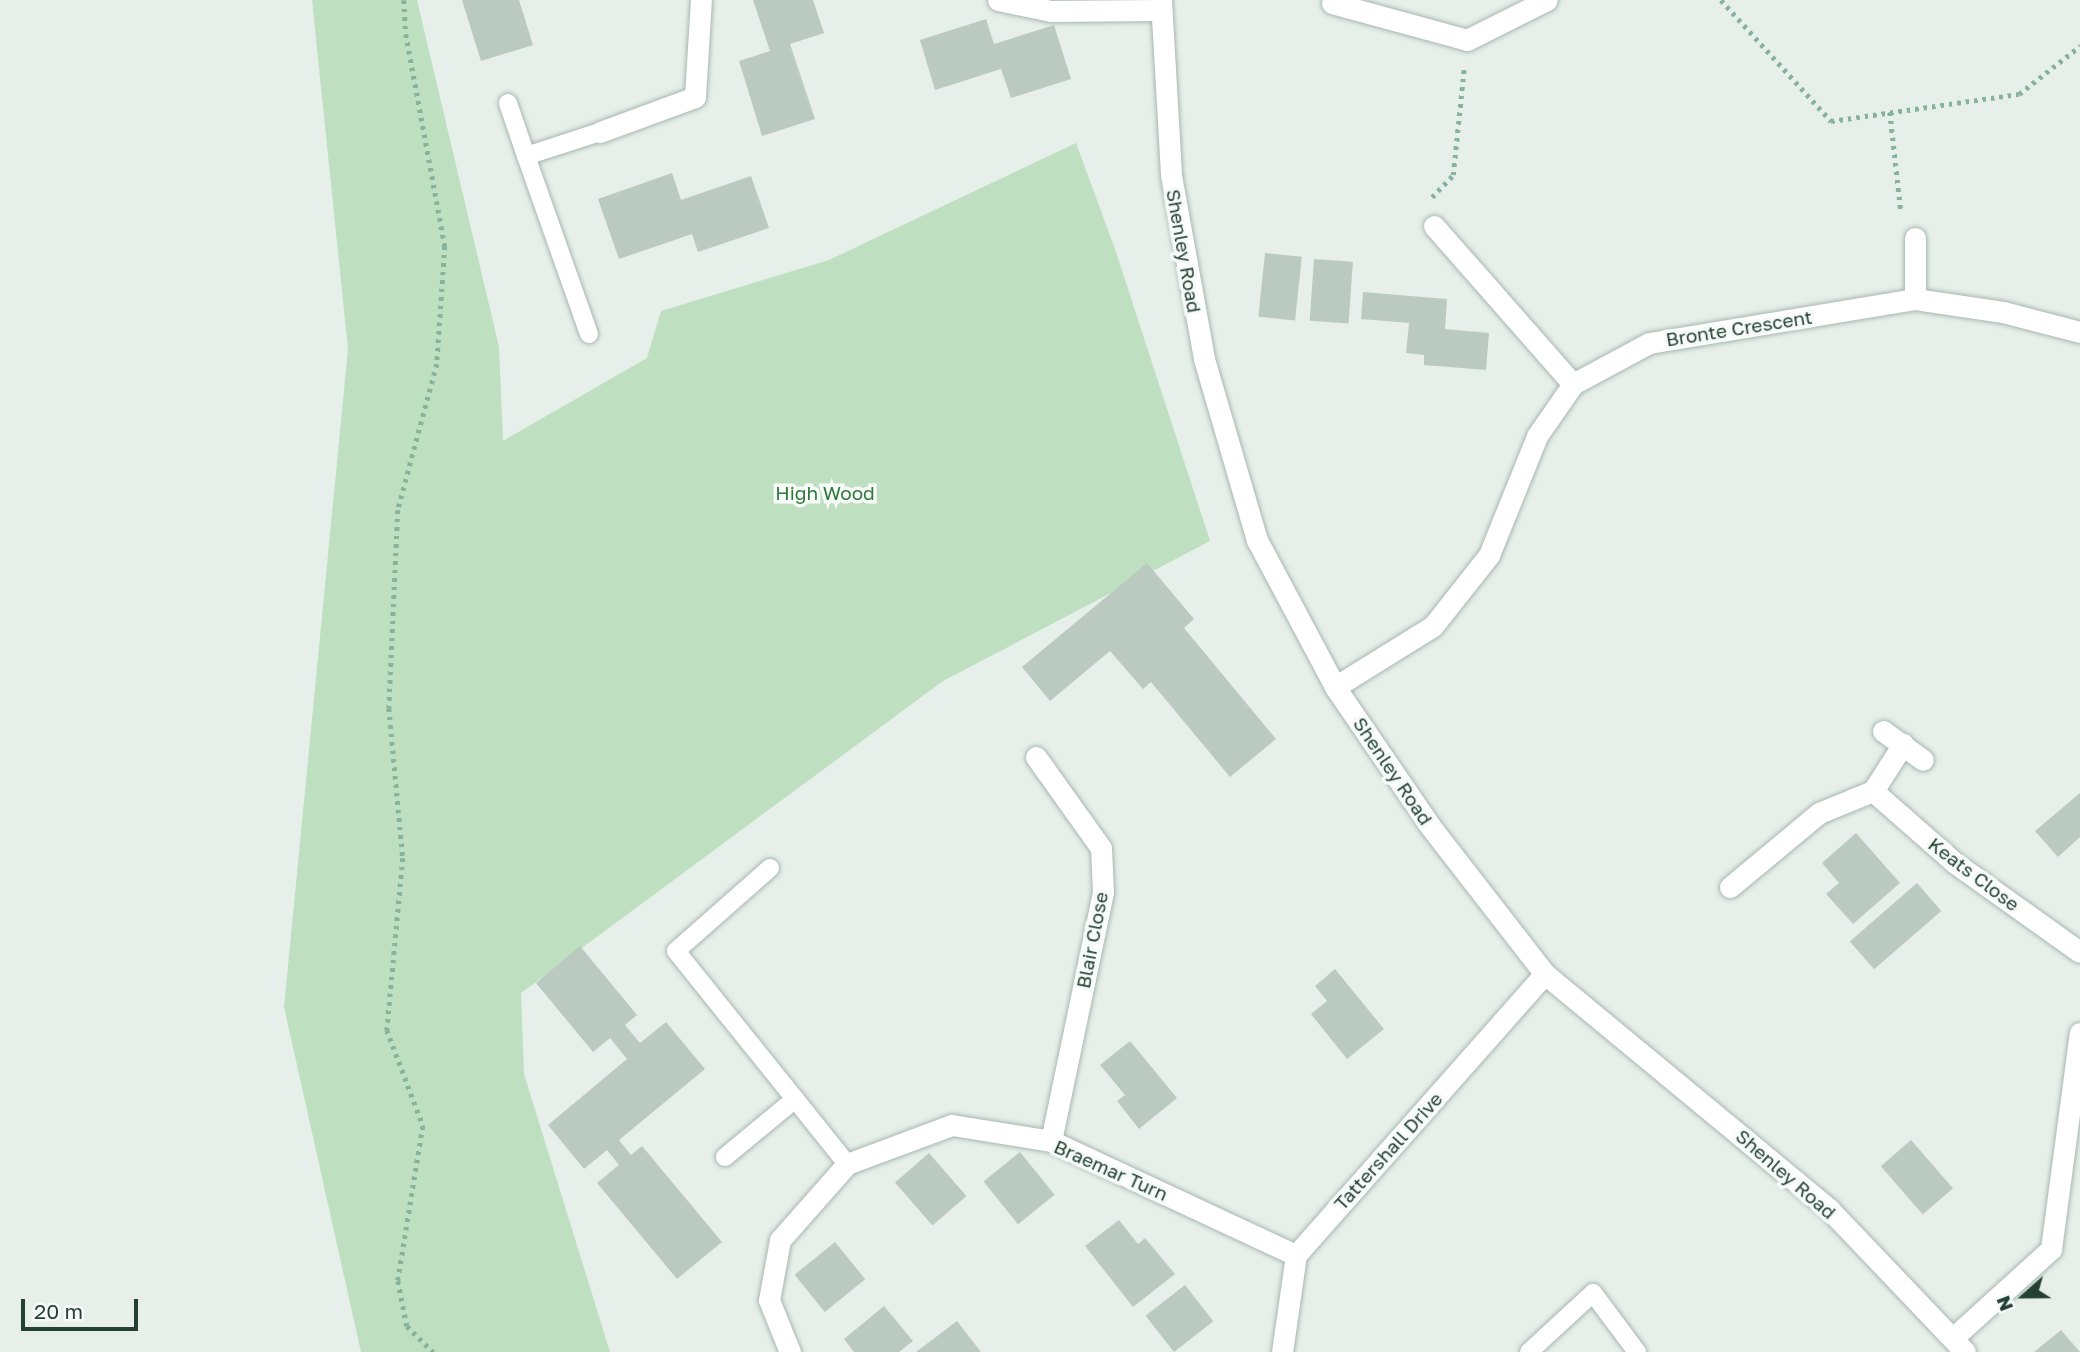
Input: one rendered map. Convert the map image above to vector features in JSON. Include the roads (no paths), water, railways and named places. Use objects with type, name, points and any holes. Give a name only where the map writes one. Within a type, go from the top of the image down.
[{"type":"street","points":[[600,132],[695,97],[701,0]]},
{"type":"street","points":[[998,0],[1051,11],[1161,5]]},
{"type":"street","points":[[1332,3],[1467,40],[1546,0]]},
{"type":"street","name":"Shenley Road","points":[[1161,5],[1171,175],[1204,359],[1257,540],[1335,687],[1430,826],[1545,974],[1829,1209],[1959,1344]]},
{"type":"street","points":[[1434,226],[1573,384]]},
{"type":"street","points":[[1915,238],[1915,299]]},
{"type":"street","name":"Bronte Crescent","points":[[1335,687],[1433,626],[1489,555],[1537,436],[1573,384],[1650,343],[1915,299],[2003,312],[2080,332]]},
{"type":"street","points":[[1883,731],[1923,760]]},
{"type":"street","points":[[1730,887],[1819,813],[1873,791],[1903,744]]},
{"type":"street","name":"Blair Close","points":[[1036,757],[1101,848],[1103,892],[1051,1141]]},
{"type":"street","name":"Keats Close","points":[[1873,791],[1955,863],[2080,952]]},
{"type":"street","name":"Tattershall Drive","points":[[1296,1255],[1545,974]]},
{"type":"street","points":[[1959,1344],[2051,1248],[2076,1107],[2080,1033]]},
{"type":"street","name":"Braemar Turn","points":[[790,1352],[769,1300],[780,1240],[847,1164],[952,1125],[1051,1141],[1296,1255]]},
{"type":"street","points":[[1282,1352],[1296,1255]]},
{"type":"lane","points":[[508,103],[589,334]]},
{"type":"lane","points":[[526,156],[600,132]]},
{"type":"lane","points":[[770,868],[676,951],[847,1164]]},
{"type":"lane","points":[[725,1157],[795,1099]]},
{"type":"lane","points":[[1529,1352],[1593,1293],[1637,1352]]},
{"type":"park label","name":"High Wood","points":[[825,493]]}]
